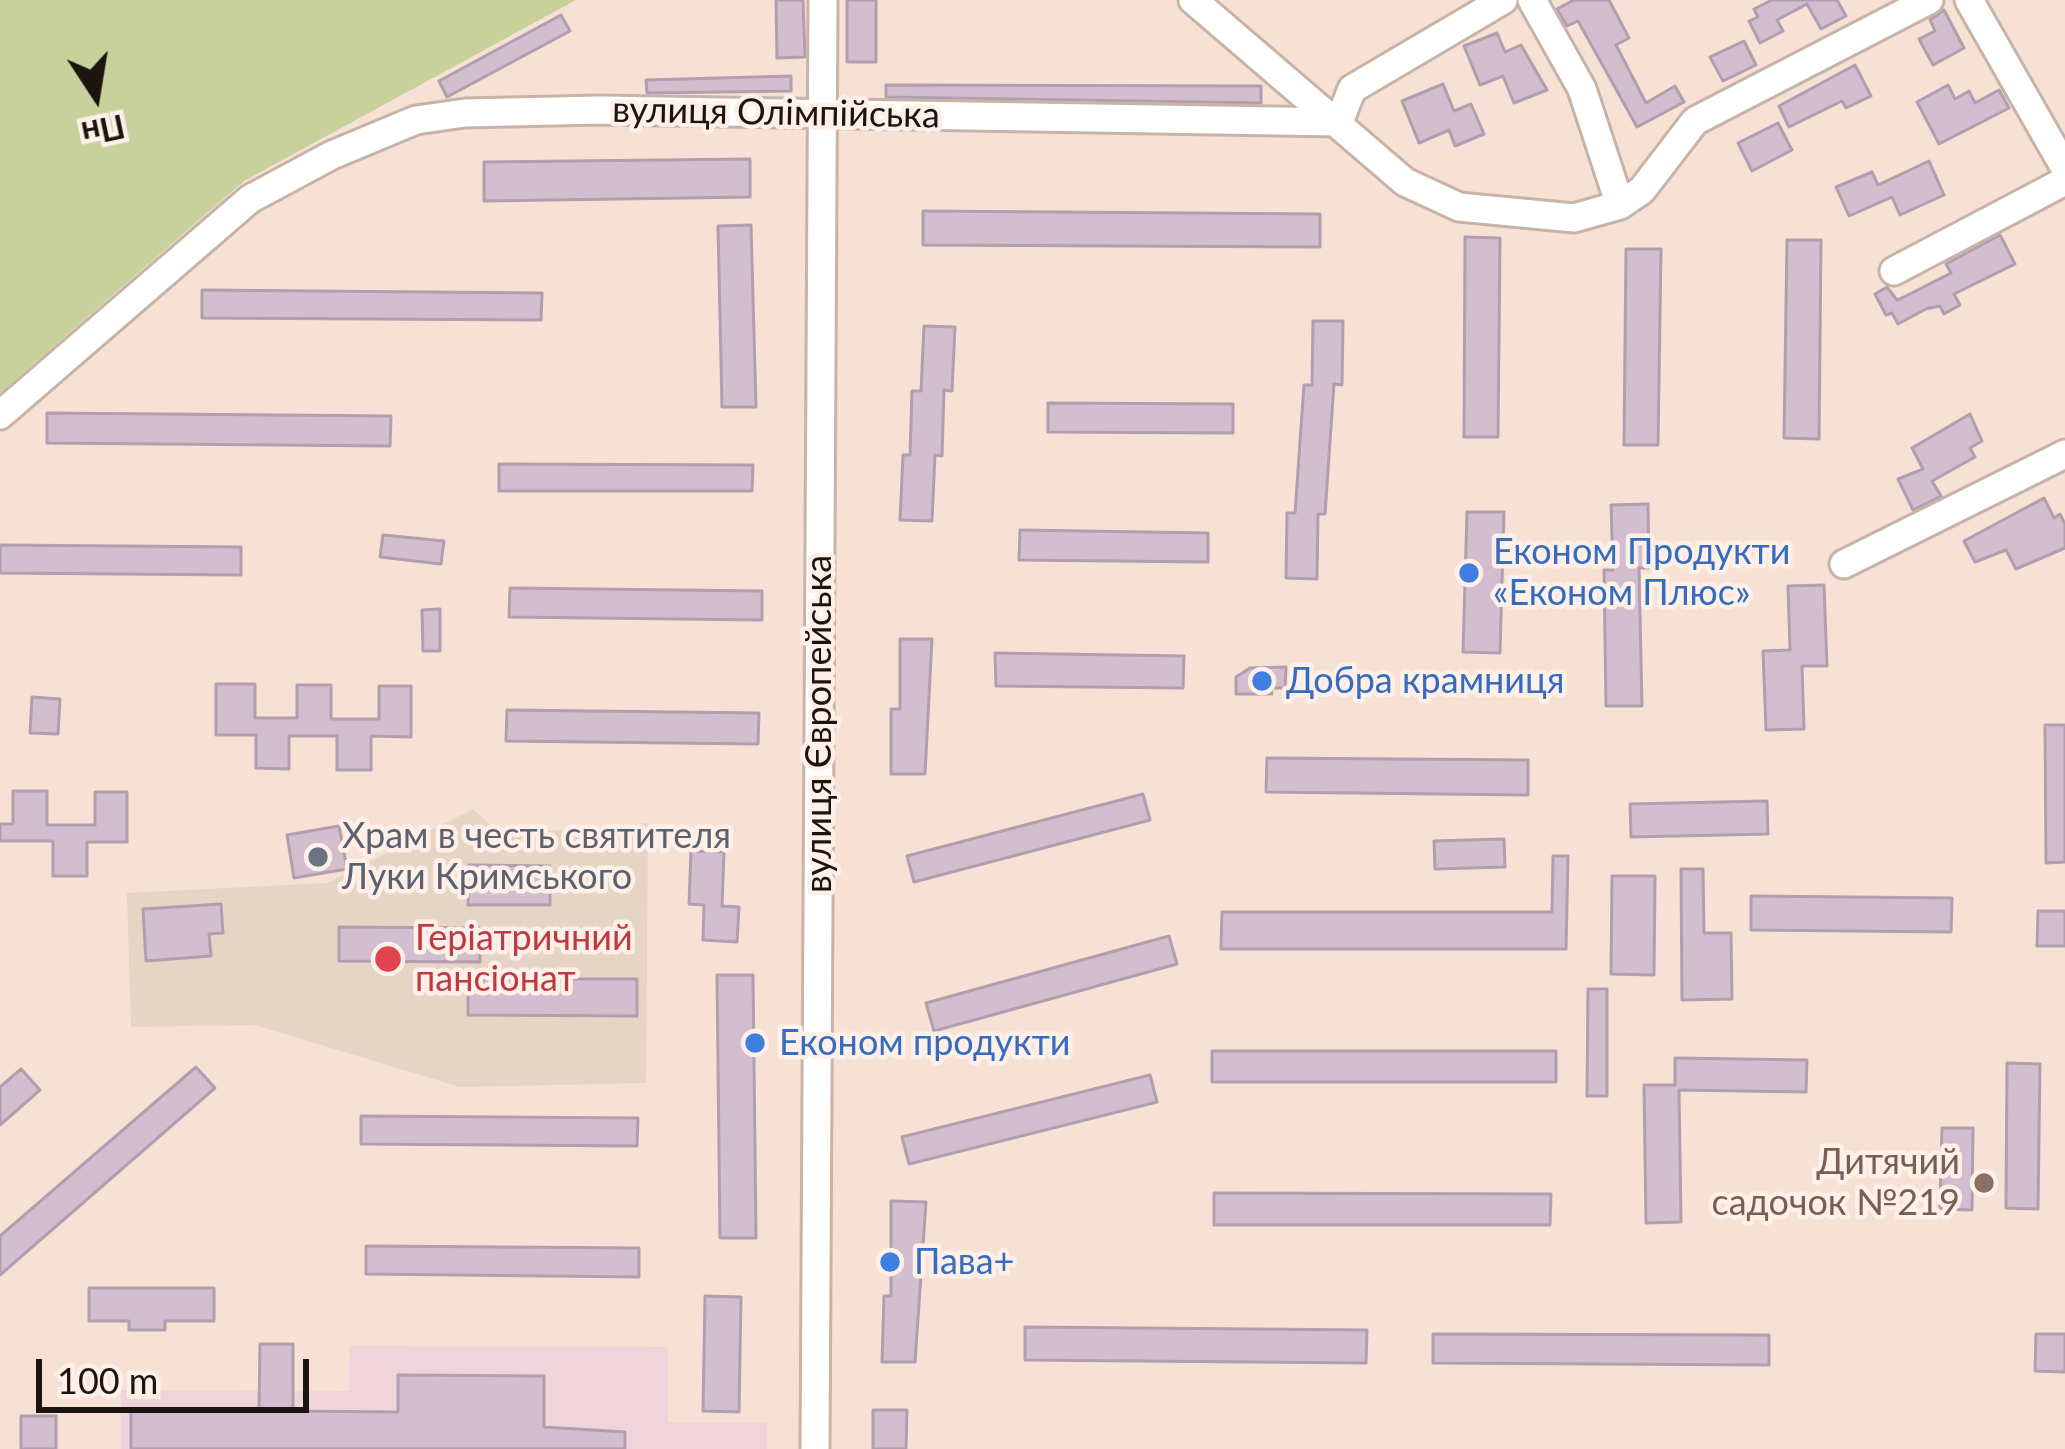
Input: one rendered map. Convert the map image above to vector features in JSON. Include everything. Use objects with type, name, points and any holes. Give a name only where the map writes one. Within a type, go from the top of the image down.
[{"type":"street","name":"вулиця Європейська","points":[[815,1449],[823,0]]},
{"type":"street","points":[[1193,0],[1405,182],[1459,207],[1574,218],[1620,205],[1642,190],[1695,121],[1929,0]]},
{"type":"street","points":[[1339,122],[1352,89],[1503,0]]},
{"type":"street","points":[[1532,0],[1582,89],[1620,205]]},
{"type":"street","points":[[1969,0],[2065,169]]},
{"type":"street","name":"вулиця Олімпійська","points":[[0,415],[250,200],[332,155],[416,120],[465,113],[577,110],[1339,122]]},
{"type":"street","points":[[1894,272],[2065,181]]},
{"type":"street","points":[[1844,564],[2065,454]]},
{"type":"shaded area","name":"Геріатричний пансіонат","points":[[473,809],[502,835],[648,823],[646,1083],[460,1087],[255,1025],[131,1027],[127,893],[327,883]]},
{"type":"shaded area","points":[[350,1346],[668,1347],[668,1422],[767,1422],[767,1449],[121,1449],[121,1390],[349,1391]]},
{"type":"green space","points":[[0,0],[576,0],[244,181],[0,393]]},
{"type":"building","points":[[776,0],[803,0],[805,57],[777,58]]},
{"type":"building","points":[[847,0],[876,0],[876,62],[847,62]]},
{"type":"building","points":[[1574,0],[1609,0],[1629,38],[1616,45],[1646,103],[1675,86],[1684,102],[1637,127],[1578,21],[1567,26],[1557,9]]},
{"type":"building","points":[[1772,0],[1837,0],[1846,16],[1821,29],[1807,4],[1777,20],[1783,31],[1760,43],[1749,21],[1758,17],[1754,9]]},
{"type":"building","points":[[1944,10],[1964,48],[1933,65],[1919,39],[1935,31],[1930,20]]},
{"type":"building","points":[[561,15],[570,31],[447,97],[439,81]]},
{"type":"building","points":[[1497,33],[1505,52],[1521,45],[1547,90],[1514,103],[1503,76],[1480,85],[1464,46]]},
{"type":"building","points":[[1744,41],[1756,65],[1723,81],[1710,57]]},
{"type":"building","points":[[1855,65],[1871,96],[1846,108],[1842,101],[1789,127],[1779,106]]},
{"type":"building","points":[[791,76],[791,91],[647,93],[646,80]]},
{"type":"building","points":[[1443,84],[1454,111],[1471,104],[1484,134],[1455,146],[1449,130],[1419,143],[1402,101]]},
{"type":"building","points":[[886,85],[1261,86],[1261,103],[886,97]]},
{"type":"building","points":[[1948,85],[1955,99],[1969,91],[1975,103],[1999,90],[2009,108],[1939,144],[1917,102]]},
{"type":"building","points":[[1778,123],[1792,150],[1752,171],[1738,143]]},
{"type":"building","points":[[750,159],[750,197],[484,201],[484,162]]},
{"type":"building","points":[[1929,161],[1944,195],[1900,215],[1892,197],[1849,216],[1836,187],[1872,172],[1878,185]]},
{"type":"building","points":[[923,211],[1320,214],[1320,247],[923,245]]},
{"type":"building","points":[[751,225],[756,407],[722,407],[718,226]]},
{"type":"building","points":[[2000,235],[2015,264],[1954,294],[1960,305],[1944,314],[1940,306],[1926,309],[1898,324],[1892,313],[1886,315],[1875,294],[1887,287],[1897,300],[1904,297],[1951,273],[1946,264]]},
{"type":"building","points":[[1465,237],[1500,238],[1498,437],[1464,437]]},
{"type":"building","points":[[1787,240],[1821,240],[1819,439],[1784,438]]},
{"type":"building","points":[[1626,249],[1661,249],[1658,445],[1624,445]]},
{"type":"building","points":[[202,290],[542,293],[541,320],[202,318]]},
{"type":"building","points":[[1313,321],[1343,321],[1342,385],[1334,384],[1325,514],[1318,514],[1317,579],[1286,578],[1287,513],[1295,513],[1304,385],[1312,385]]},
{"type":"building","points":[[924,326],[955,327],[952,391],[944,390],[942,456],[935,455],[932,521],[900,520],[903,455],[910,455],[912,391],[921,391]]},
{"type":"building","points":[[1048,403],[1233,404],[1233,433],[1048,432]]},
{"type":"building","points":[[47,413],[391,416],[390,446],[47,443]]},
{"type":"building","points":[[1970,414],[1982,441],[1970,448],[1975,457],[1932,481],[1941,496],[1913,510],[1898,479],[1923,469],[1912,448]]},
{"type":"building","points":[[499,464],[753,465],[752,491],[499,491]]},
{"type":"building","points":[[2044,498],[2054,518],[2060,514],[2065,524],[2065,548],[2016,569],[2006,550],[1975,562],[1964,541]]},
{"type":"building","points":[[1648,504],[1649,568],[1639,568],[1642,706],[1606,706],[1604,570],[1613,570],[1611,505]]},
{"type":"building","points":[[1467,512],[1504,512],[1500,653],[1463,652]]},
{"type":"building","points":[[1020,530],[1208,533],[1208,562],[1019,560]]},
{"type":"building","points":[[383,535],[444,541],[441,564],[380,557]]},
{"type":"building","points":[[0,545],[241,547],[241,575],[0,573]]},
{"type":"building","points":[[1824,585],[1827,666],[1802,666],[1804,729],[1766,730],[1763,651],[1790,650],[1788,586]]},
{"type":"building","points":[[510,588],[762,591],[762,620],[509,617]]},
{"type":"building","points":[[440,609],[440,651],[423,651],[422,610]]},
{"type":"building","points":[[900,639],[932,639],[925,774],[891,774],[891,709],[900,709]]},
{"type":"building","points":[[995,653],[1184,656],[1183,688],[996,686]]},
{"type":"building","points":[[1286,667],[1285,688],[1271,688],[1272,694],[1236,694],[1236,677],[1250,668]]},
{"type":"building","points":[[216,684],[255,684],[255,718],[297,718],[297,685],[331,685],[331,719],[379,719],[379,686],[411,686],[411,737],[371,736],[371,770],[337,770],[337,736],[289,736],[289,769],[256,768],[256,735],[216,735]]},
{"type":"building","points":[[32,697],[60,699],[58,734],[30,733]]},
{"type":"building","points":[[507,710],[759,713],[758,744],[506,741]]},
{"type":"building","points":[[2045,725],[2065,725],[2065,862],[2046,863]]},
{"type":"building","points":[[1267,758],[1528,760],[1528,795],[1266,792]]},
{"type":"building","points":[[13,791],[47,791],[47,825],[95,825],[95,792],[127,792],[127,842],[87,842],[87,876],[53,876],[53,841],[0,841],[0,824],[13,824]]},
{"type":"building","points":[[1143,794],[1150,820],[914,882],[907,856]]},
{"type":"building","points":[[1767,801],[1768,834],[1631,837],[1630,804]]},
{"type":"building","name":"Храм в честь святителя Луки Кримського","points":[[339,826],[347,869],[294,878],[287,835]]},
{"type":"building","points":[[1504,839],[1505,867],[1435,869],[1434,841]]},
{"type":"building","points":[[691,851],[724,852],[722,906],[739,907],[737,942],[703,940],[704,905],[689,904]]},
{"type":"building","points":[[1553,856],[1568,856],[1566,949],[1221,949],[1222,912],[1552,912]]},
{"type":"building","points":[[469,865],[550,866],[550,905],[468,905]]},
{"type":"building","points":[[1681,869],[1703,869],[1704,933],[1731,933],[1732,999],[1682,1000]]},
{"type":"building","points":[[1612,876],[1655,876],[1654,975],[1611,974]]},
{"type":"building","points":[[1751,896],[1952,898],[1951,932],[1751,930]]},
{"type":"building","points":[[221,904],[223,933],[209,934],[211,956],[146,961],[143,909]]},
{"type":"building","points":[[2038,911],[2065,911],[2065,946],[2037,946]]},
{"type":"building","points":[[339,927],[480,928],[480,962],[339,961]]},
{"type":"building","points":[[1169,936],[1177,964],[934,1031],[926,1003]]},
{"type":"building","points":[[717,975],[753,975],[756,1238],[720,1238]]},
{"type":"building","points":[[468,979],[637,979],[637,1016],[468,1015]]},
{"type":"building","points":[[1588,989],[1607,989],[1607,1096],[1587,1096]]},
{"type":"building","points":[[1212,1051],[1556,1051],[1556,1082],[1212,1082]]},
{"type":"building","points":[[1675,1058],[1807,1060],[1806,1092],[1679,1090],[1681,1222],[1646,1223],[1644,1085],[1675,1085]]},
{"type":"building","points":[[2007,1063],[2040,1064],[2038,1209],[2006,1208]]},
{"type":"building","points":[[196,1067],[215,1088],[0,1275],[0,1236]]},
{"type":"building","points":[[21,1069],[40,1090],[0,1125],[0,1087]]},
{"type":"building","points":[[1150,1075],[1157,1102],[909,1164],[902,1137]]},
{"type":"building","points":[[361,1116],[638,1118],[637,1146],[361,1144]]},
{"type":"building","points":[[1942,1128],[1973,1128],[1972,1210],[1940,1209]]},
{"type":"building","points":[[1214,1193],[1551,1194],[1550,1225],[1214,1225]]},
{"type":"building","points":[[891,1201],[926,1202],[915,1362],[882,1362],[884,1296],[891,1296]]},
{"type":"building","points":[[366,1246],[639,1248],[639,1277],[366,1274]]},
{"type":"building","points":[[89,1288],[214,1288],[214,1321],[165,1321],[165,1330],[129,1330],[129,1321],[89,1321]]},
{"type":"building","points":[[705,1296],[741,1297],[739,1412],[703,1411]]},
{"type":"building","points":[[1025,1327],[1367,1330],[1366,1363],[1025,1360]]},
{"type":"building","points":[[1433,1334],[1769,1335],[1769,1365],[1433,1363]]},
{"type":"building","points":[[2036,1334],[2065,1334],[2065,1372],[2035,1371]]},
{"type":"building","points":[[260,1344],[293,1344],[293,1411],[398,1412],[398,1375],[544,1376],[544,1427],[625,1432],[625,1449],[131,1449],[131,1410],[259,1411]]},
{"type":"building","points":[[873,1410],[907,1410],[906,1449],[873,1449]]},
{"type":"building","points":[[21,1416],[56,1416],[56,1449],[21,1449]]},
{"type":"place","name":"Економ Продукти «Економ Плюс»","points":[[1469,573]]},
{"type":"place","name":"Добра крамниця","points":[[1262,681]]},
{"type":"place","name":"Храм в честь святителя Луки Кримського","points":[[318,857]]},
{"type":"place","name":"Геріатричний пансіонат","points":[[388,959]]},
{"type":"place","name":"Економ продукти","points":[[755,1043]]},
{"type":"place","name":"Дитячий садочок №219","points":[[1984,1183]]},
{"type":"place","name":"Пава+","points":[[890,1262]]}]
